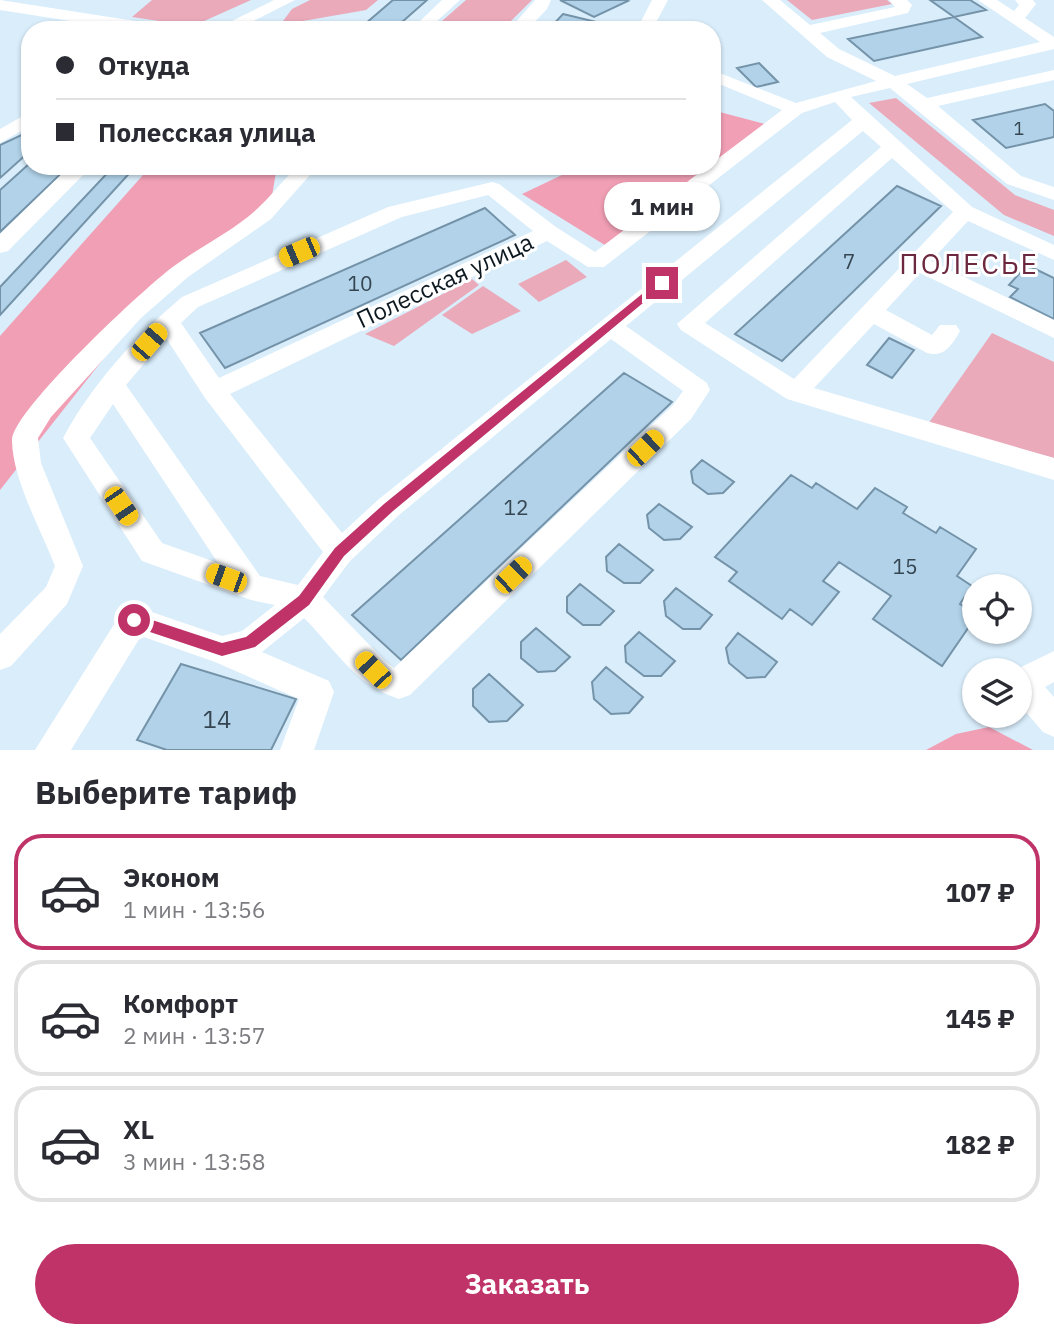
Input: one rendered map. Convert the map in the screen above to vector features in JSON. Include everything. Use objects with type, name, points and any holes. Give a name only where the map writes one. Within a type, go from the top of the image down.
[{"type":"street","points":[[428,21],[452,0]]},
{"type":"street","points":[[525,21],[543,0]]},
{"type":"street","points":[[650,21],[660,0]]},
{"type":"street","points":[[770,0],[832,53],[893,82],[924,104],[1014,180],[1049,189]]},
{"type":"street","points":[[807,31],[894,13],[902,10],[904,5],[897,0]]},
{"type":"street","points":[[986,0],[1054,44]]},
{"type":"street","points":[[1014,19],[1028,4],[1023,0]]},
{"type":"street","points":[[242,21],[279,4]]},
{"type":"street","points":[[263,21],[279,4]]},
{"type":"street","points":[[0,5],[114,21]]},
{"type":"street","name":"Полесская улица","points":[[721,166],[795,109],[893,82],[1054,44]]},
{"type":"street","points":[[924,104],[1054,75]]},
{"type":"street","points":[[721,79],[795,109]]},
{"type":"street","points":[[838,96],[965,212],[1054,253]]},
{"type":"street","points":[[222,650],[250,643],[304,600],[340,552],[389,507],[863,121]]},
{"type":"street","points":[[0,137],[21,124]]},
{"type":"street","points":[[893,147],[689,324],[796,392],[1054,468]]},
{"type":"street","points":[[0,246],[73,175]]},
{"type":"street","points":[[0,656],[57,595],[69,566],[28,463],[25,437],[42,410],[133,312],[180,272],[264,214],[300,175]]},
{"type":"street","name":"Полесская улица","points":[[214,391],[548,232],[596,262],[709,175]]},
{"type":"street","points":[[548,232],[492,188],[395,212],[190,302],[167,321],[112,384],[76,438],[152,552],[251,587],[304,600],[373,670],[388,683],[399,684],[682,412],[698,390],[673,369],[609,326]]},
{"type":"street","points":[[796,392],[965,212]]},
{"type":"street","points":[[917,263],[1054,330]]},
{"type":"street","points":[[871,312],[935,347],[948,331]]},
{"type":"street","points":[[167,321],[214,391],[340,552]]},
{"type":"street","points":[[112,384],[251,587]]},
{"type":"street","points":[[52,750],[134,620],[222,650],[318,692],[298,750]]},
{"type":"street","points":[[1054,666],[1021,683],[1054,721]]},
{"type":"shaded area","points":[[152,0],[251,0],[204,21],[159,21],[132,17]]},
{"type":"shaded area","points":[[310,0],[378,0],[366,10],[303,21],[283,21],[292,9]]},
{"type":"shaded area","points":[[466,0],[532,0],[511,21],[442,21]]},
{"type":"shaded area","points":[[787,0],[887,0],[892,4],[812,20]]},
{"type":"shaded area","points":[[896,98],[1015,195],[1054,210],[1054,236],[1004,215],[869,103]]},
{"type":"shaded area","points":[[721,112],[772,126],[721,164]]},
{"type":"shaded area","points":[[143,175],[276,175],[271,202],[161,286],[0,490],[0,336]]},
{"type":"shaded area","points":[[562,175],[706,175],[608,247],[522,194]]},
{"type":"shaded area","points":[[566,260],[587,277],[539,302],[518,284]]},
{"type":"shaded area","points":[[472,279],[479,285],[394,346],[365,334]]},
{"type":"shaded area","points":[[483,286],[521,311],[472,334],[442,315]]},
{"type":"shaded area","points":[[992,333],[1054,362],[1054,458],[928,424]]},
{"type":"shaded area","points":[[991,728],[1033,750],[926,750],[956,734]]},
{"type":"building","points":[[393,0],[427,0],[403,21],[368,21]]},
{"type":"building","points":[[560,0],[625,0],[628,1],[594,17]]},
{"type":"building","points":[[930,0],[970,0],[986,10],[954,17]]},
{"type":"building","points":[[563,14],[592,21],[556,21]]},
{"type":"building","points":[[954,17],[982,37],[874,61],[848,39]]},
{"type":"building","points":[[759,63],[778,82],[756,87],[737,68]]},
{"type":"building","points":[[1045,104],[1054,111],[1054,137],[1006,148],[973,120]]},
{"type":"building","points":[[21,135],[21,159],[0,178],[0,145]]},
{"type":"building","points":[[21,171],[21,175],[60,175],[0,232],[0,190]]},
{"type":"building","points":[[106,175],[128,175],[0,315],[0,287]]},
{"type":"building","points":[[897,186],[941,206],[782,361],[735,334]]},
{"type":"building","points":[[485,208],[515,235],[225,368],[200,333]]},
{"type":"building","points":[[1027,265],[1054,278],[1054,319],[1010,297],[1018,289],[1009,285]]},
{"type":"building","points":[[889,338],[914,350],[892,378],[867,365]]},
{"type":"building","points":[[624,373],[672,402],[401,660],[352,615]]},
{"type":"building","points":[[702,460],[734,482],[723,493],[708,494],[693,483],[691,471]]},
{"type":"building","points":[[791,475],[812,488],[816,483],[857,509],[875,488],[907,507],[903,513],[936,533],[940,527],[976,549],[957,576],[962,579],[962,637],[942,666],[873,619],[891,596],[839,562],[823,581],[839,592],[812,625],[790,609],[782,619],[729,581],[737,572],[715,557]]},
{"type":"building","points":[[659,504],[692,527],[680,539],[664,540],[649,528],[647,515]]},
{"type":"building","points":[[619,544],[653,570],[640,583],[624,583],[607,571],[606,557]]},
{"type":"building","points":[[580,584],[614,611],[600,625],[583,625],[567,612],[567,597]]},
{"type":"building","points":[[676,588],[712,615],[700,629],[683,629],[666,616],[664,601]]},
{"type":"building","points":[[536,628],[570,657],[555,671],[538,672],[521,658],[521,642]]},
{"type":"building","points":[[639,632],[675,661],[661,676],[644,676],[626,662],[625,646]]},
{"type":"building","points":[[738,633],[777,662],[765,677],[747,678],[729,663],[726,648]]},
{"type":"building","points":[[181,664],[296,699],[271,750],[167,750],[137,740]]},
{"type":"building","points":[[606,667],[643,697],[629,713],[611,714],[594,699],[592,682]]},
{"type":"building","points":[[489,674],[523,705],[507,721],[489,722],[473,706],[473,689]]},
{"type":"district","name":"ПОЛЕСЬЕ","points":[[969,264]]},
{"type":"route","points":[[134,620],[197,644],[222,650],[250,643],[304,600],[340,552],[389,507],[662,283]]}]
